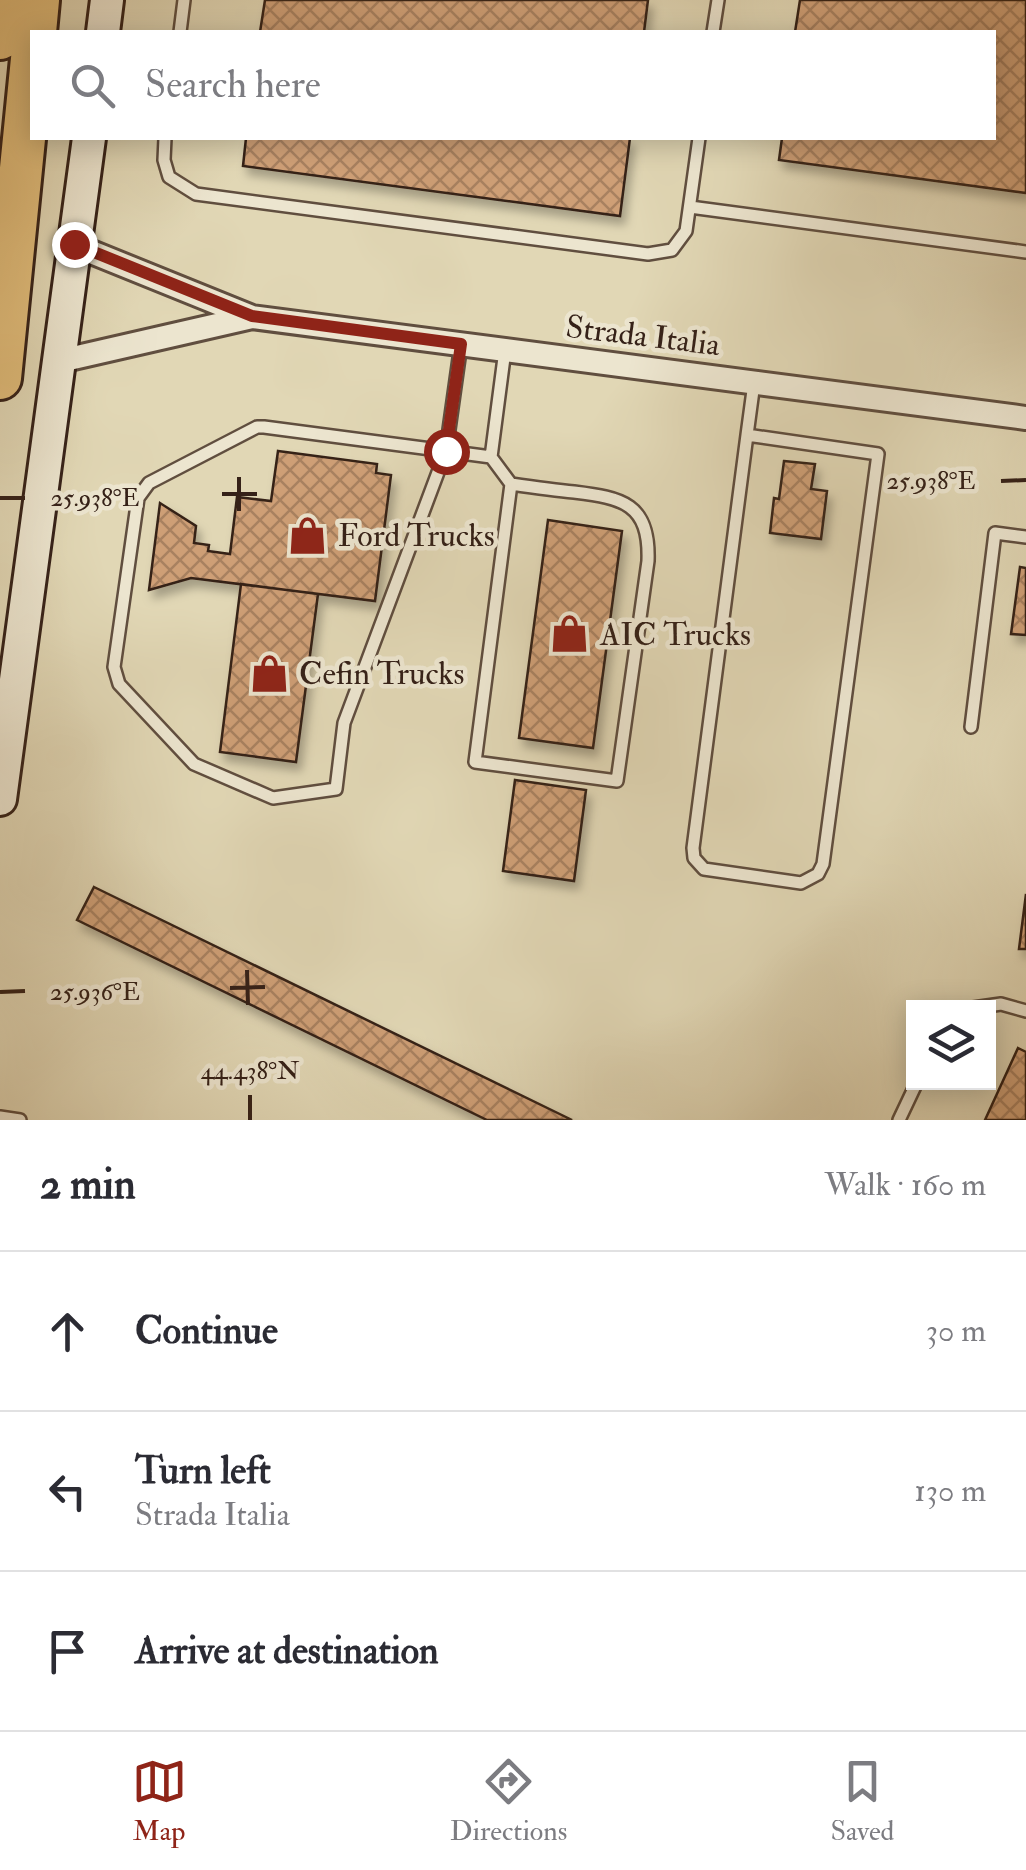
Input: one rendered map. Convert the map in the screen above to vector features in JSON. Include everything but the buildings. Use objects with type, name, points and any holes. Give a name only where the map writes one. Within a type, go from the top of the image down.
[{"type":"highway","points":[[0,38],[4,0]]},
{"type":"highway","points":[[35,30],[38,0]]},
{"type":"highway","points":[[0,378],[30,79]]},
{"type":"main road","points":[[103,30],[108,0]]},
{"type":"main road","points":[[0,799],[89,140]]},
{"type":"street","name":"Strada Italia","points":[[74,244],[252,316],[1026,418]]},
{"type":"street","name":"Strada Italia","points":[[60,361],[252,316]]},
{"type":"lane","points":[[180,30],[184,0]]},
{"type":"lane","points":[[713,30],[718,0]]},
{"type":"lane","points":[[165,140],[164,160],[169,177],[196,194],[661,254],[682,242],[686,231],[699,140]]},
{"type":"lane","points":[[690,207],[1026,252]]},
{"type":"lane","points":[[461,344],[446,451],[344,723],[336,789],[273,798],[194,764],[115,676],[142,490],[148,483],[257,426],[446,451],[490,457],[511,484],[618,498],[638,515],[648,561],[617,781],[474,762],[511,484]]},
{"type":"lane","points":[[490,457],[505,350]]},
{"type":"lane","points":[[747,435],[878,454],[822,864],[818,874],[801,883],[704,869],[694,858],[747,435],[754,382]]},
{"type":"lane","points":[[971,727],[995,533],[1026,537]]},
{"type":"lane","points":[[996,1005],[1026,1011]]},
{"type":"lane","points":[[900,1120],[913,1090]]},
{"type":"lane","points":[[0,1117],[20,1120]]},
{"type":"place","name":"Ford Trucks","points":[[308,535]]},
{"type":"place","name":"AIC Trucks","points":[[570,634]]},
{"type":"place","name":"Cefin Trucks","points":[[269,673]]},
{"type":"route","points":[[74,244],[252,316],[461,344],[446,451]]}]
